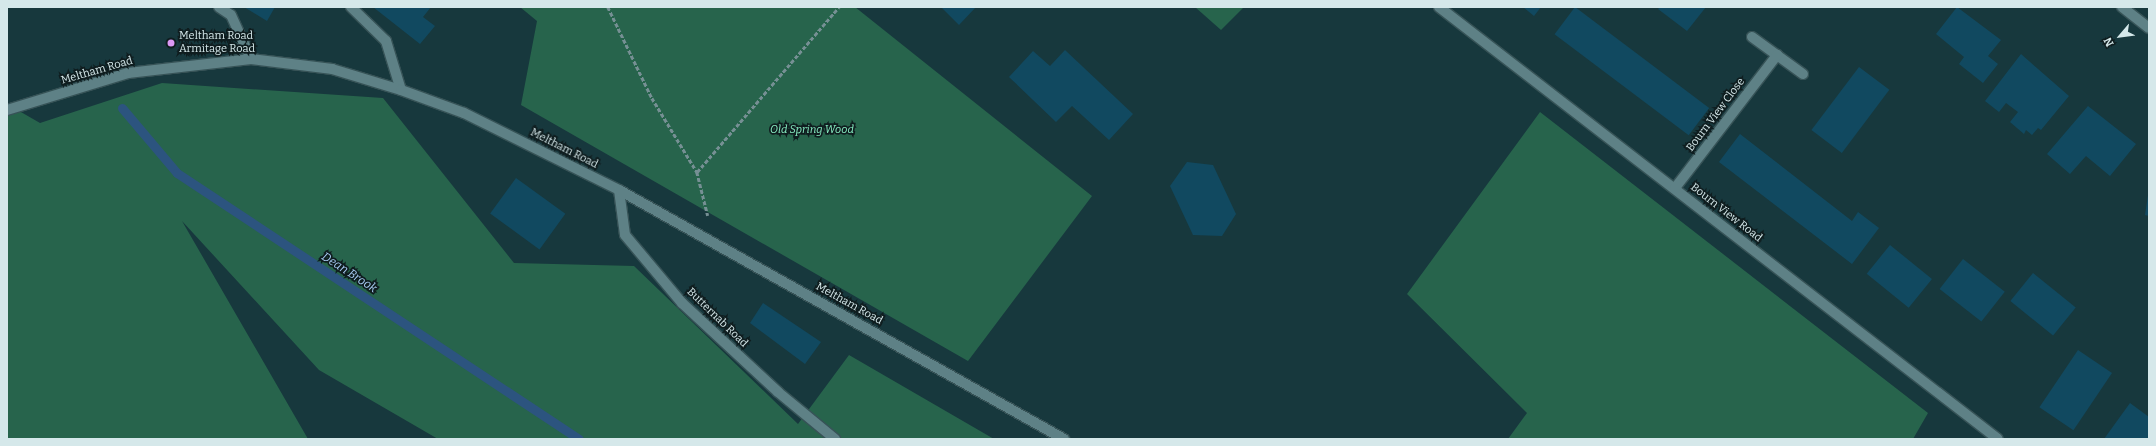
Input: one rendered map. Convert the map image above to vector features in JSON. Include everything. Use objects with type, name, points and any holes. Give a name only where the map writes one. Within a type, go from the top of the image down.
[{"type":"street","points":[[219,7],[231,15],[251,59]]},
{"type":"street","points":[[351,7],[386,41],[401,90]]},
{"type":"street","name":"Bourn View Road","points":[[1438,7],[1675,188],[1998,439]]},
{"type":"street","points":[[2122,7],[2149,28]]},
{"type":"street","points":[[1752,37],[1802,74]]},
{"type":"street","name":"Bourn View Close","points":[[1675,188],[1777,55]]},
{"type":"street","name":"Meltham Road","points":[[7,110],[128,73],[251,59],[332,69],[401,90],[464,113],[618,190],[715,242],[1064,439]]},
{"type":"street","name":"Butternab Road","points":[[618,190],[625,235],[682,303],[778,392],[835,439]]},
{"type":"path","points":[[608,7],[652,98],[697,172],[715,242]]},
{"type":"path","points":[[697,172],[839,7]]},
{"type":"green space","name":"Old Spring Wood","points":[[520,7],[855,7],[1092,196],[968,361],[521,105],[537,21]]},
{"type":"green space","points":[[1195,7],[1244,7],[1221,30]]},
{"type":"green space","points":[[162,83],[383,98],[514,263],[634,266],[798,424],[849,355],[994,439],[438,439],[319,370],[182,221],[308,439],[7,439],[7,104],[40,123]]},
{"type":"green space","points":[[1540,112],[1928,413],[1913,439],[1508,439],[1527,413],[1407,294]]},
{"type":"building","points":[[244,7],[275,7],[267,21]]},
{"type":"building","points":[[373,7],[431,7],[423,17],[435,26],[420,44]]},
{"type":"building","points":[[941,7],[976,7],[959,25]]},
{"type":"building","points":[[1523,7],[1541,7],[1534,16]]},
{"type":"building","points":[[1575,7],[1709,108],[1689,135],[1555,34]]},
{"type":"building","points":[[1660,7],[1706,7],[1687,31],[1658,9]]},
{"type":"building","points":[[1957,7],[2001,40],[1988,56],[1998,64],[1983,83],[1959,64],[1964,57],[1936,34]]},
{"type":"building","points":[[1065,50],[1133,114],[1109,140],[1072,106],[1056,122],[1009,77],[1033,51],[1050,66]]},
{"type":"building","points":[[2021,54],[2069,96],[2041,130],[2038,128],[2032,135],[2026,130],[2024,134],[2010,122],[2018,112],[2006,103],[1999,112],[1985,101]]},
{"type":"building","points":[[1859,67],[1889,90],[1842,153],[1811,130]]},
{"type":"building","points":[[2088,106],[2136,144],[2110,176],[2086,156],[2070,174],[2047,154]]},
{"type":"building","points":[[1740,134],[1852,221],[1858,212],[1879,228],[1852,264],[1719,162]]},
{"type":"building","points":[[1187,162],[1213,165],[1236,214],[1222,236],[1193,235],[1170,186]]},
{"type":"building","points":[[516,178],[565,214],[539,249],[490,214]]},
{"type":"building","points":[[2148,195],[2149,196],[2149,216],[2145,215]]},
{"type":"building","points":[[1890,245],[1932,279],[1909,308],[1867,274]]},
{"type":"building","points":[[1963,259],[2005,292],[1981,322],[1940,289]]},
{"type":"building","points":[[2033,273],[2076,308],[2053,336],[2010,301]]},
{"type":"building","points":[[763,303],[821,342],[805,364],[750,323]]},
{"type":"building","points":[[2078,350],[2112,373],[2073,430],[2039,407]]},
{"type":"building","points":[[2130,403],[2149,417],[2149,439],[2104,439]]},
{"type":"waterway","name":"Dean Brook","points":[[122,108],[177,173],[579,439]]},
{"type":"place","name":"Meltham Road Armitage Road","points":[[171,43]]}]
